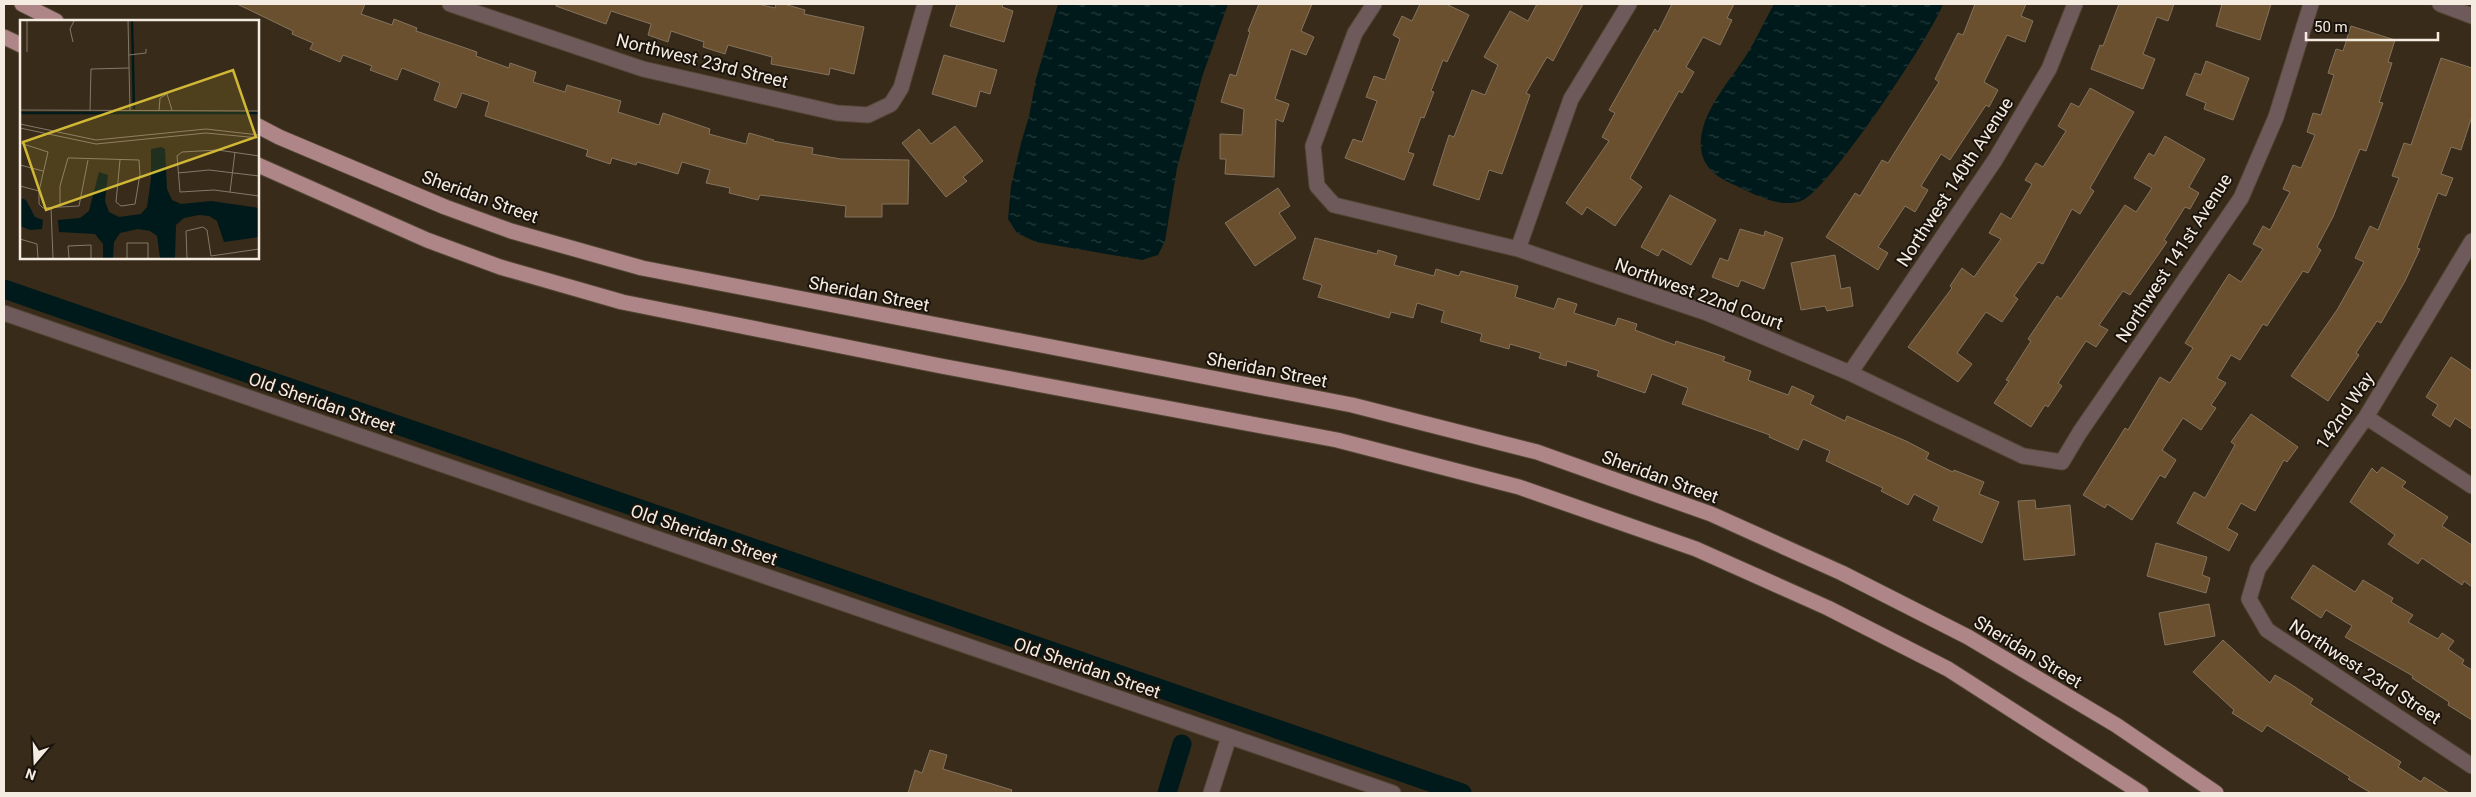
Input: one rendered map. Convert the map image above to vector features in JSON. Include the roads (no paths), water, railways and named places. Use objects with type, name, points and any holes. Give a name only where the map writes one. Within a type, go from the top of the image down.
[{"type":"main road","points":[[22,4],[54,20]]},
{"type":"main road","points":[[4,37],[20,45]]},
{"type":"main road","name":"Sheridan Street","points":[[259,127],[279,137],[462,213],[511,231],[642,268],[1352,405],[1537,452],[1711,514],[1842,573],[1968,637],[2116,725],[2216,793]]},
{"type":"main road","points":[[259,165],[427,240],[500,267],[622,302],[941,366],[1337,440],[1519,487],[1696,549],[1828,608],[1948,669],[2141,793]]},
{"type":"street","name":"Northwest 23rd Street","points":[[450,4],[653,71],[837,113],[868,115],[891,104],[901,88],[925,4]]},
{"type":"street","name":"Northwest 22nd Court","points":[[1374,4],[1355,32],[1313,146],[1317,186],[1334,205],[1518,249],[1707,313],[1850,373],[2023,456],[2062,462]]},
{"type":"street","points":[[1518,249],[1571,99],[1629,4]]},
{"type":"street","name":"Northwest 140th Avenue","points":[[1850,373],[1995,160],[2049,69],[2075,4]]},
{"type":"street","name":"Northwest 141st Avenue","points":[[2062,462],[2080,432],[2241,198],[2276,117],[2311,4]]},
{"type":"street","points":[[2440,4],[2472,16]]},
{"type":"street","name":"142nd Way","points":[[2249,599],[2258,569],[2366,417],[2472,241]]},
{"type":"street","name":"Old Sheridan Street","points":[[4,313],[1393,793]]},
{"type":"street","points":[[2366,417],[2472,486]]},
{"type":"street","name":"Northwest 23rd Street","points":[[2249,599],[2267,630],[2472,766]]},
{"type":"street","points":[[1211,793],[1229,736]]},
{"type":"water","points":[[1058,4],[1228,4],[1202,77],[1177,168],[1165,241],[1158,255],[1142,260],[1036,242],[1017,233],[1008,219],[1011,186],[1021,143],[1029,116],[1036,79]]},
{"type":"water","points":[[1774,4],[1943,4],[1920,47],[1900,78],[1833,171],[1814,192],[1801,201],[1792,203],[1783,203],[1764,198],[1722,179],[1705,163],[1701,149],[1702,132],[1709,111],[1751,48]]},
{"type":"waterway","points":[[4,289],[1462,793]]},
{"type":"waterway","points":[[1167,793],[1182,744]]}]
